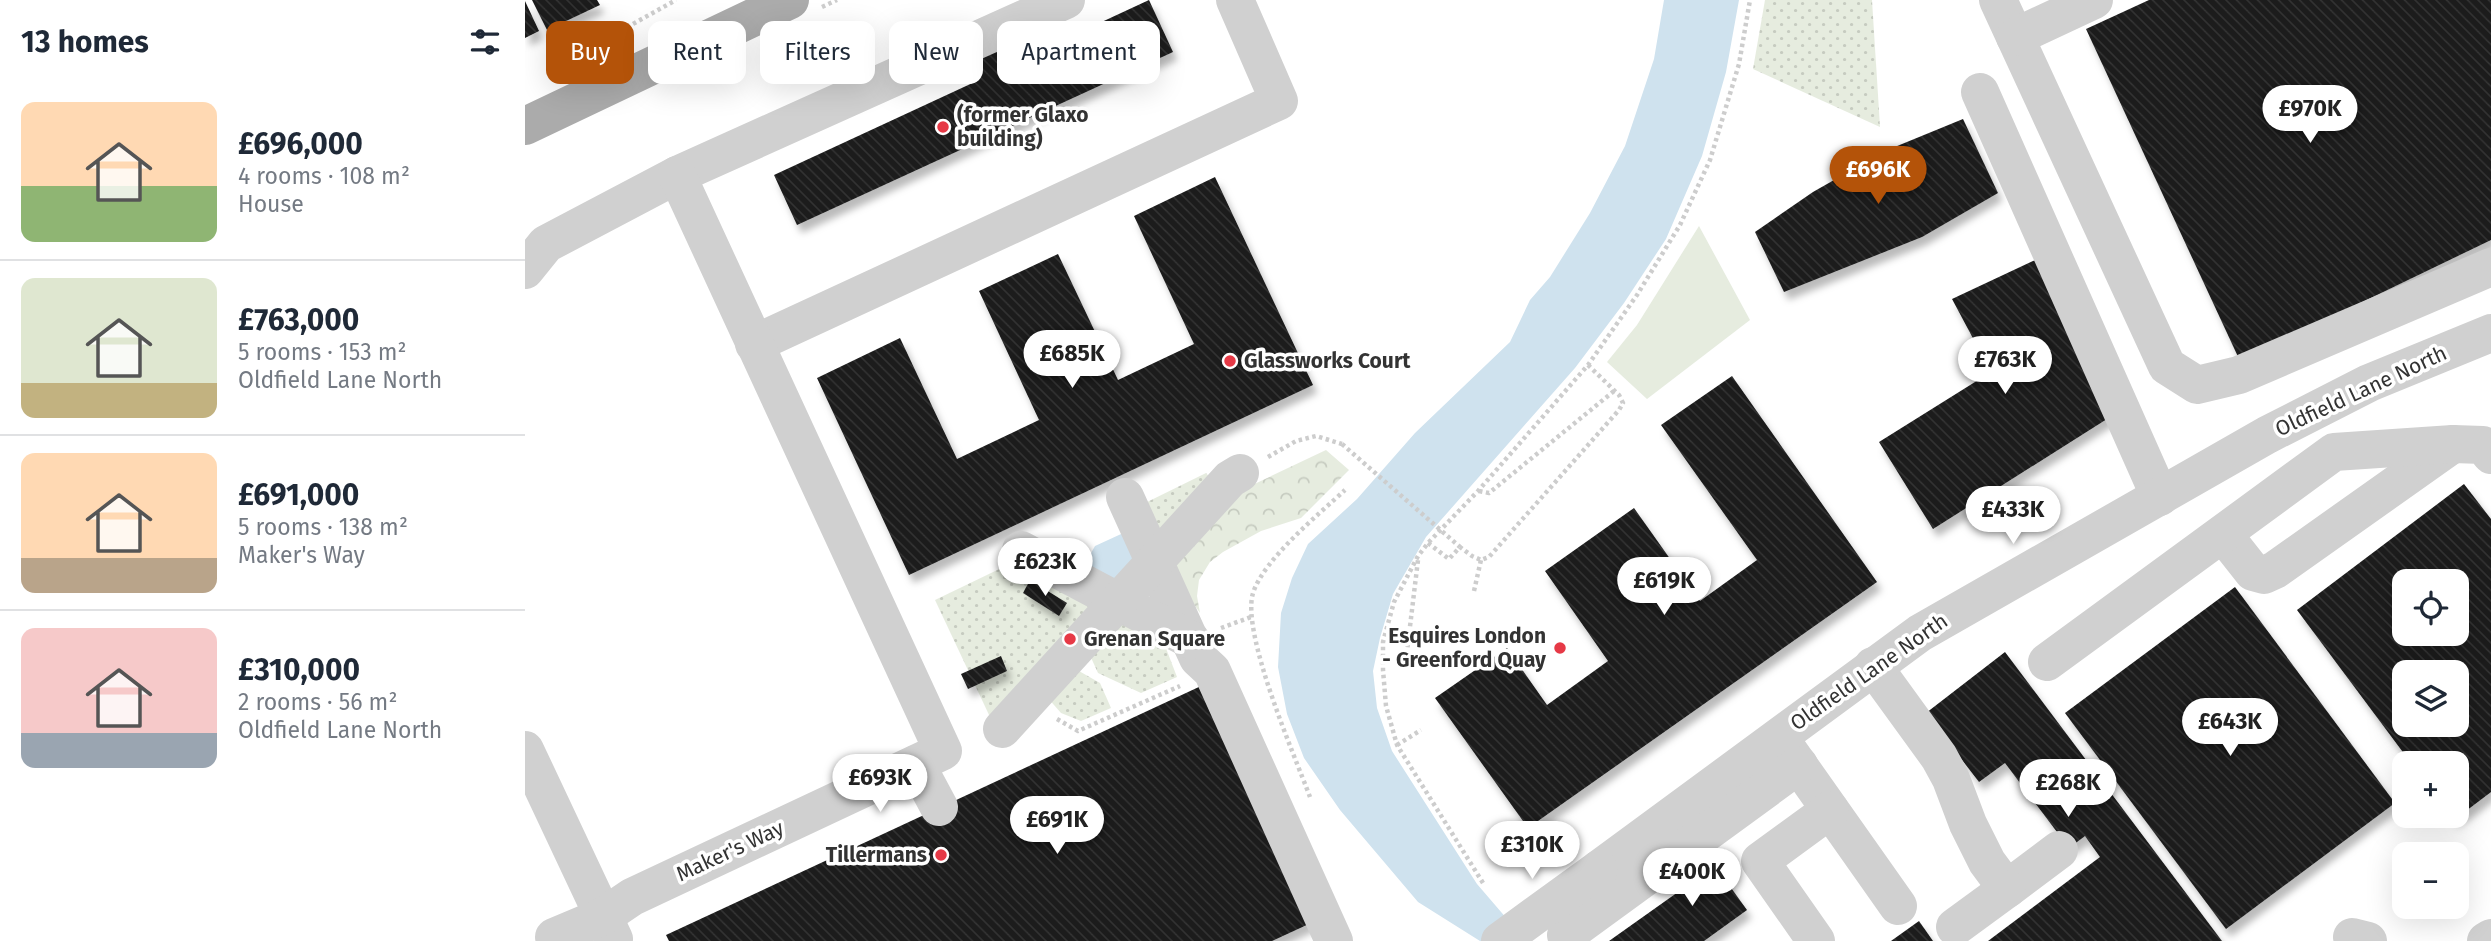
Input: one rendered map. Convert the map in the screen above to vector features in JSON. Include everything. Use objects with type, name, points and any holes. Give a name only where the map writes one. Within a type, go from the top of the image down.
[{"type":"main road","points":[[634,74],[790,0]]},
{"type":"main road","points":[[525,126],[612,84]]},
{"type":"street","points":[[525,270],[545,244],[677,175],[1066,0]]},
{"type":"street","points":[[677,175],[754,344],[1279,102],[1235,0]]},
{"type":"street","points":[[1998,0],[2167,366],[2197,385],[2239,374],[2491,267]]},
{"type":"street","points":[[2015,37],[2094,0]]},
{"type":"street","points":[[1980,92],[2160,497]]},
{"type":"street","name":"Oldfield Lane North","points":[[1500,941],[1599,869],[1788,750],[1874,666],[1920,633],[2267,435],[2369,383],[2491,333]]},
{"type":"street","name":"Maker's Way","points":[[554,937],[609,929],[632,897],[943,751],[754,344]]},
{"type":"street","points":[[2047,662],[2334,452],[2453,444],[2483,445],[2491,455]]},
{"type":"street","points":[[2223,534],[2253,572],[2264,575],[2275,570],[2453,444]]},
{"type":"street","points":[[1002,729],[1230,479],[1240,473]]},
{"type":"street","points":[[1125,497],[1198,658],[1212,671],[1334,941]]},
{"type":"street","points":[[1021,550],[1191,640]]},
{"type":"street","points":[[1874,666],[1939,757],[1987,862],[2007,889]]},
{"type":"street","points":[[525,750],[609,929]]},
{"type":"street","points":[[1566,935],[1788,750],[1898,906]]},
{"type":"street","points":[[916,764],[939,807]]},
{"type":"street","points":[[1816,941],[1761,861],[1830,810]]},
{"type":"street","points":[[1955,927],[2059,849]]},
{"type":"street","points":[[2486,941],[2491,938]]},
{"type":"path","points":[[634,23],[676,0]]},
{"type":"path","points":[[1483,883],[1397,745],[1386,706],[1383,642],[1394,602],[1418,556],[1428,543],[1478,491],[1588,365],[1637,295],[1680,225],[1710,160],[1739,64],[1750,0]]},
{"type":"path","points":[[1240,473],[1296,441],[1316,436],[1342,444],[1460,547],[1481,560],[1489,557],[1619,411],[1623,403],[1588,365]]},
{"type":"path","points":[[1478,491],[1489,493],[1614,391]]},
{"type":"path","points":[[1310,799],[1260,661],[1251,617],[1253,593],[1265,570],[1345,489]]},
{"type":"path","points":[[1428,543],[1449,559],[1460,547]]},
{"type":"path","points":[[1405,668],[1418,556]]},
{"type":"path","points":[[1474,592],[1481,560]]},
{"type":"path","points":[[1231,625],[1251,617]]},
{"type":"path","points":[[1048,715],[1078,731],[1212,671]]},
{"type":"path","points":[[1397,745],[1421,730]]},
{"type":"green space","points":[[1765,0],[1872,0],[1880,127],[1753,69]]},
{"type":"green space","points":[[1699,226],[1750,320],[1647,399],[1607,362],[1637,325]]},
{"type":"green space","points":[[1326,450],[1349,470],[1301,518],[1261,531],[1210,562],[1199,580],[1197,596],[1200,613],[1169,568],[1246,488]]},
{"type":"green space","points":[[1206,473],[1214,482],[1158,542],[1141,505]]},
{"type":"green space","points":[[1020,559],[1097,604],[990,717],[935,600]]},
{"type":"green space","points":[[1120,618],[1162,638],[1177,677],[1141,693],[1098,673],[1088,651]]},
{"type":"green space","points":[[1072,667],[1100,683],[1111,708],[1081,721],[1061,713],[1047,697]]},
{"type":"water","points":[[1664,0],[1739,0],[1726,72],[1702,156],[1666,239],[1624,303],[1575,368],[1426,537],[1393,594],[1373,671],[1377,708],[1392,751],[1477,884],[1526,941],[1480,941],[1418,902],[1340,810],[1304,758],[1287,714],[1278,667],[1281,613],[1292,578],[1308,544],[1357,499],[1415,433],[1510,342],[1530,300],[1550,277],[1590,213],[1625,146],[1654,59]]},
{"type":"water","points":[[1132,529],[1143,555],[1110,588],[1081,571],[1095,546]]},
{"type":"building","points":[[532,0],[597,0],[600,5],[566,21],[546,21],[546,28]]},
{"type":"building","name":"(former Glaxo building)","points":[[1149,0],[1159,21],[1104,21]]},
{"type":"building","points":[[2149,0],[2491,0],[2491,240],[2240,361],[2086,29]]},
{"type":"building","points":[[525,1],[539,31],[525,38]]},
{"type":"building","name":"(former Glaxo building)","points":[[1160,24],[1173,52],[1160,58]]},
{"type":"building","name":"(former Glaxo building)","points":[[997,43],[997,84],[1103,84],[797,225],[774,175],[970,84],[983,84],[983,49]]},
{"type":"building","points":[[1963,119],[1998,193],[1922,237],[1784,292],[1755,232],[1813,192],[1885,151]]},
{"type":"building","name":"Glassworks Court","points":[[1215,177],[1313,385],[909,575],[817,378],[900,338],[957,459],[1039,420],[979,291],[1058,254],[1118,380],[1194,344],[1134,216]]},
{"type":"building","points":[[2048,254],[2118,412],[1933,529],[1879,442],[1991,372],[1952,299]]},
{"type":"building","points":[[1732,376],[1877,582],[1528,828],[1435,698],[1507,648],[1547,705],[1608,661],[1545,571],[1634,508],[1700,601],[1757,560],[1661,425]]},
{"type":"building","points":[[2464,484],[2491,519],[2491,792],[2469,809],[2469,751],[2402,751],[2297,610]]},
{"type":"building","points":[[1030,580],[1067,603],[1059,616],[1023,593]]},
{"type":"building","points":[[2235,587],[2392,799],[2392,805],[2226,929],[2065,713]]},
{"type":"building","points":[[2005,652],[2222,941],[1988,941],[2100,857],[2085,836],[2069,848],[2005,763],[1979,782],[1926,713]]},
{"type":"building","points":[[1001,656],[1007,671],[968,689],[961,674]]},
{"type":"building","points":[[1201,686],[1311,923],[1272,941],[669,941],[666,935]]},
{"type":"building","points":[[1724,849],[1735,865],[1721,874],[1747,910],[1704,941],[1609,941],[1695,880],[1690,874]]},
{"type":"building","points":[[1919,921],[1933,941],[1891,941]]},
{"type":"place","name":"(former Glaxo building)","points":[[943,127]]},
{"type":"place","name":"Glassworks Court","points":[[1230,361]]},
{"type":"place","name":"Grenan Square","points":[[1070,639]]},
{"type":"place","name":"Esquires London - Greenford Quay","points":[[1560,648]]},
{"type":"place","name":"Tillermans","points":[[941,855]]}]
